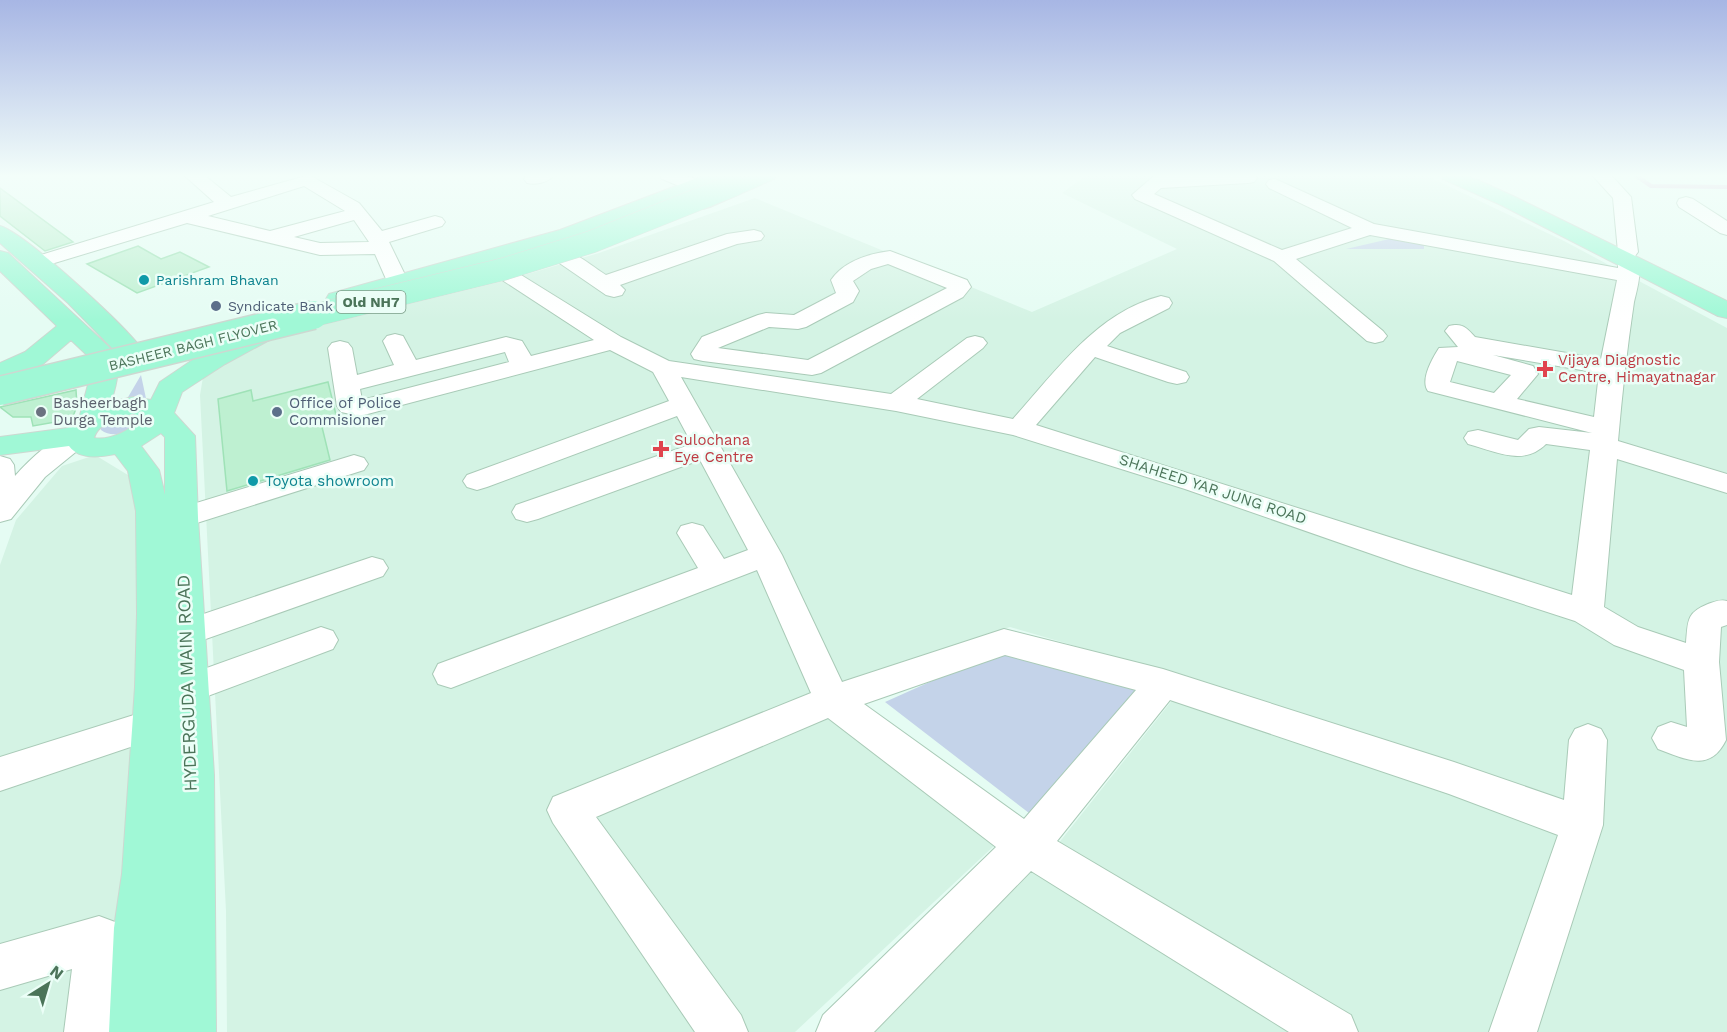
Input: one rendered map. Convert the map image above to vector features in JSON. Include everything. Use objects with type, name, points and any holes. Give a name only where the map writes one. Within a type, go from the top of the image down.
[{"type":"main road","points":[[0,396],[117,359],[398,283],[568,235],[599,223]]},
{"type":"main road","name":"BASHEER BAGH FLYOVER","points":[[0,384],[490,266],[562,245],[621,223]]},
{"type":"main road","name":"BASHEER BAGH FLYOVER","points":[[0,392],[210,342],[545,257],[643,223]]},
{"type":"main road","points":[[0,375],[117,359],[264,333],[506,274],[652,223]]},
{"type":"main road","points":[[1551,223],[1727,311]]},
{"type":"main road","points":[[1553,223],[1628,263],[1727,300]]},
{"type":"main road","points":[[0,233],[38,262],[117,359]]},
{"type":"main road","points":[[0,258],[72,326],[117,359]]},
{"type":"main road","points":[[0,375],[44,351],[72,326]]},
{"type":"main road","points":[[0,446],[86,427],[128,406],[149,407],[164,400],[214,357],[264,333]]},
{"type":"main road","points":[[117,359],[86,427],[82,444],[91,448],[133,456],[164,400]]},
{"type":"main road","name":"HYDERGUDA MAIN ROAD","points":[[117,359],[147,371],[164,400],[180,436],[181,518],[192,775],[189,1032]]},
{"type":"main road","name":"HYDERGUDA MAIN ROAD","points":[[124,1028],[146,874],[153,724],[155,614],[152,511],[133,456]]},
{"type":"street","points":[[38,262],[165,223]]},
{"type":"street","points":[[217,223],[320,249],[383,246],[438,230]]},
{"type":"street","points":[[273,237],[322,223]]},
{"type":"street","points":[[366,223],[383,246],[398,283]]},
{"type":"street","points":[[1205,223],[1281,257],[1375,336]]},
{"type":"street","points":[[1358,223],[1369,229],[1628,263]]},
{"type":"street","points":[[1587,612],[1612,368],[1628,263],[1624,223]]},
{"type":"street","points":[[1281,257],[1369,229]]},
{"type":"street","points":[[562,256],[609,286],[734,238],[754,236]]},
{"type":"street","points":[[890,257],[960,287],[955,292],[812,368],[697,363],[710,342],[765,320],[798,322],[844,297],[848,291],[842,280],[847,274],[880,258],[890,257]]},
{"type":"street","name":"SHAHEED YAR JUNG ROAD","points":[[506,274],[614,342],[663,367],[697,363],[1019,428],[1195,483],[1420,559],[1587,612],[1626,636],[1701,662]]},
{"type":"street","points":[[1019,428],[1090,348],[1112,328],[1161,303]]},
{"type":"street","points":[[1457,331],[1467,343],[1612,368]]},
{"type":"street","points":[[395,341],[433,390]]},
{"type":"street","points":[[340,348],[350,406],[353,408],[433,390],[614,342]]},
{"type":"street","points":[[896,403],[975,343]]},
{"type":"street","points":[[346,385],[506,344],[514,346],[524,366]]},
{"type":"street","points":[[1090,348],[1177,377]]},
{"type":"street","points":[[663,367],[766,555],[832,700],[1028,846],[1334,1032]]},
{"type":"street","points":[[1500,402],[1605,437],[1727,484]]},
{"type":"street","points":[[477,481],[683,405]]},
{"type":"street","points":[[2,509],[35,471],[86,427]]},
{"type":"street","points":[[1478,438],[1520,449],[1527,447],[1539,435],[1586,440],[1605,437]]},
{"type":"street","points":[[527,512],[707,448]]},
{"type":"street","points":[[181,518],[354,464]]},
{"type":"street","points":[[0,465],[2,509]]},
{"type":"street","points":[[692,533],[718,574]]},
{"type":"street","points":[[451,674],[766,555]]},
{"type":"street","points":[[186,633],[372,568]]},
{"type":"street","points":[[1671,738],[1699,746],[1707,740],[1701,662],[1705,620],[1722,612],[1727,614]]},
{"type":"street","points":[[189,689],[321,640]]},
{"type":"street","points":[[724,1032],[567,810],[832,700],[1004,642],[1163,683],[1454,779],[1582,825]]},
{"type":"street","points":[[840,1032],[1028,846],[1163,683]]},
{"type":"street","points":[[0,774],[153,724]]},
{"type":"street","points":[[1513,1032],[1582,825],[1588,740]]},
{"type":"street","points":[[0,967],[99,938],[88,1032]]},
{"type":"shaded area","points":[[684,223],[816,223],[1032,312],[1177,249],[1124,223],[1526,223],[1727,328],[1727,1032],[875,1032],[1054,849],[1189,679],[1010,627],[807,695],[996,844],[795,1032],[227,1032],[226,911],[200,395],[203,377],[243,351],[285,334],[504,281],[599,253]]},
{"type":"shaded area","points":[[1398,237],[1424,240],[1424,249],[1346,249]]},
{"type":"shaded area","points":[[141,375],[148,408],[154,418],[121,434],[101,430],[100,426],[117,416]]},
{"type":"shaded area","points":[[95,455],[146,486],[147,693],[108,1032],[0,1032],[0,565],[16,520],[62,466]]},
{"type":"shaded area","points":[[1001,650],[1138,688],[1029,813],[885,702]]},
{"type":"building","points":[[9,223],[48,223],[73,242],[45,251]]},
{"type":"building","name":"Parishram Bhavan","points":[[138,246],[161,259],[180,252],[209,267],[137,293],[87,264]]},
{"type":"building","points":[[328,382],[338,423],[322,427],[330,460],[227,491],[218,399],[251,390],[253,401]]},
{"type":"building","name":"Basheerbagh Durga Temple","points":[[76,390],[77,406],[72,419],[33,426],[31,417],[13,417],[0,407]]},
{"type":"place","name":"Parishram Bhavan","points":[[144,280]]},
{"type":"place","name":"Syndicate Bank","points":[[216,306]]},
{"type":"place","name":"Vijaya Diagnostic Centre, Himayatnagar","points":[[1545,369]]},
{"type":"place","name":"Basheerbagh Durga Temple","points":[[41,412]]},
{"type":"place","name":"Office of Police Commisioner","points":[[277,412]]},
{"type":"place","name":"Sulochana Eye Centre","points":[[661,449]]},
{"type":"place","name":"Toyota showroom","points":[[253,481]]}]
